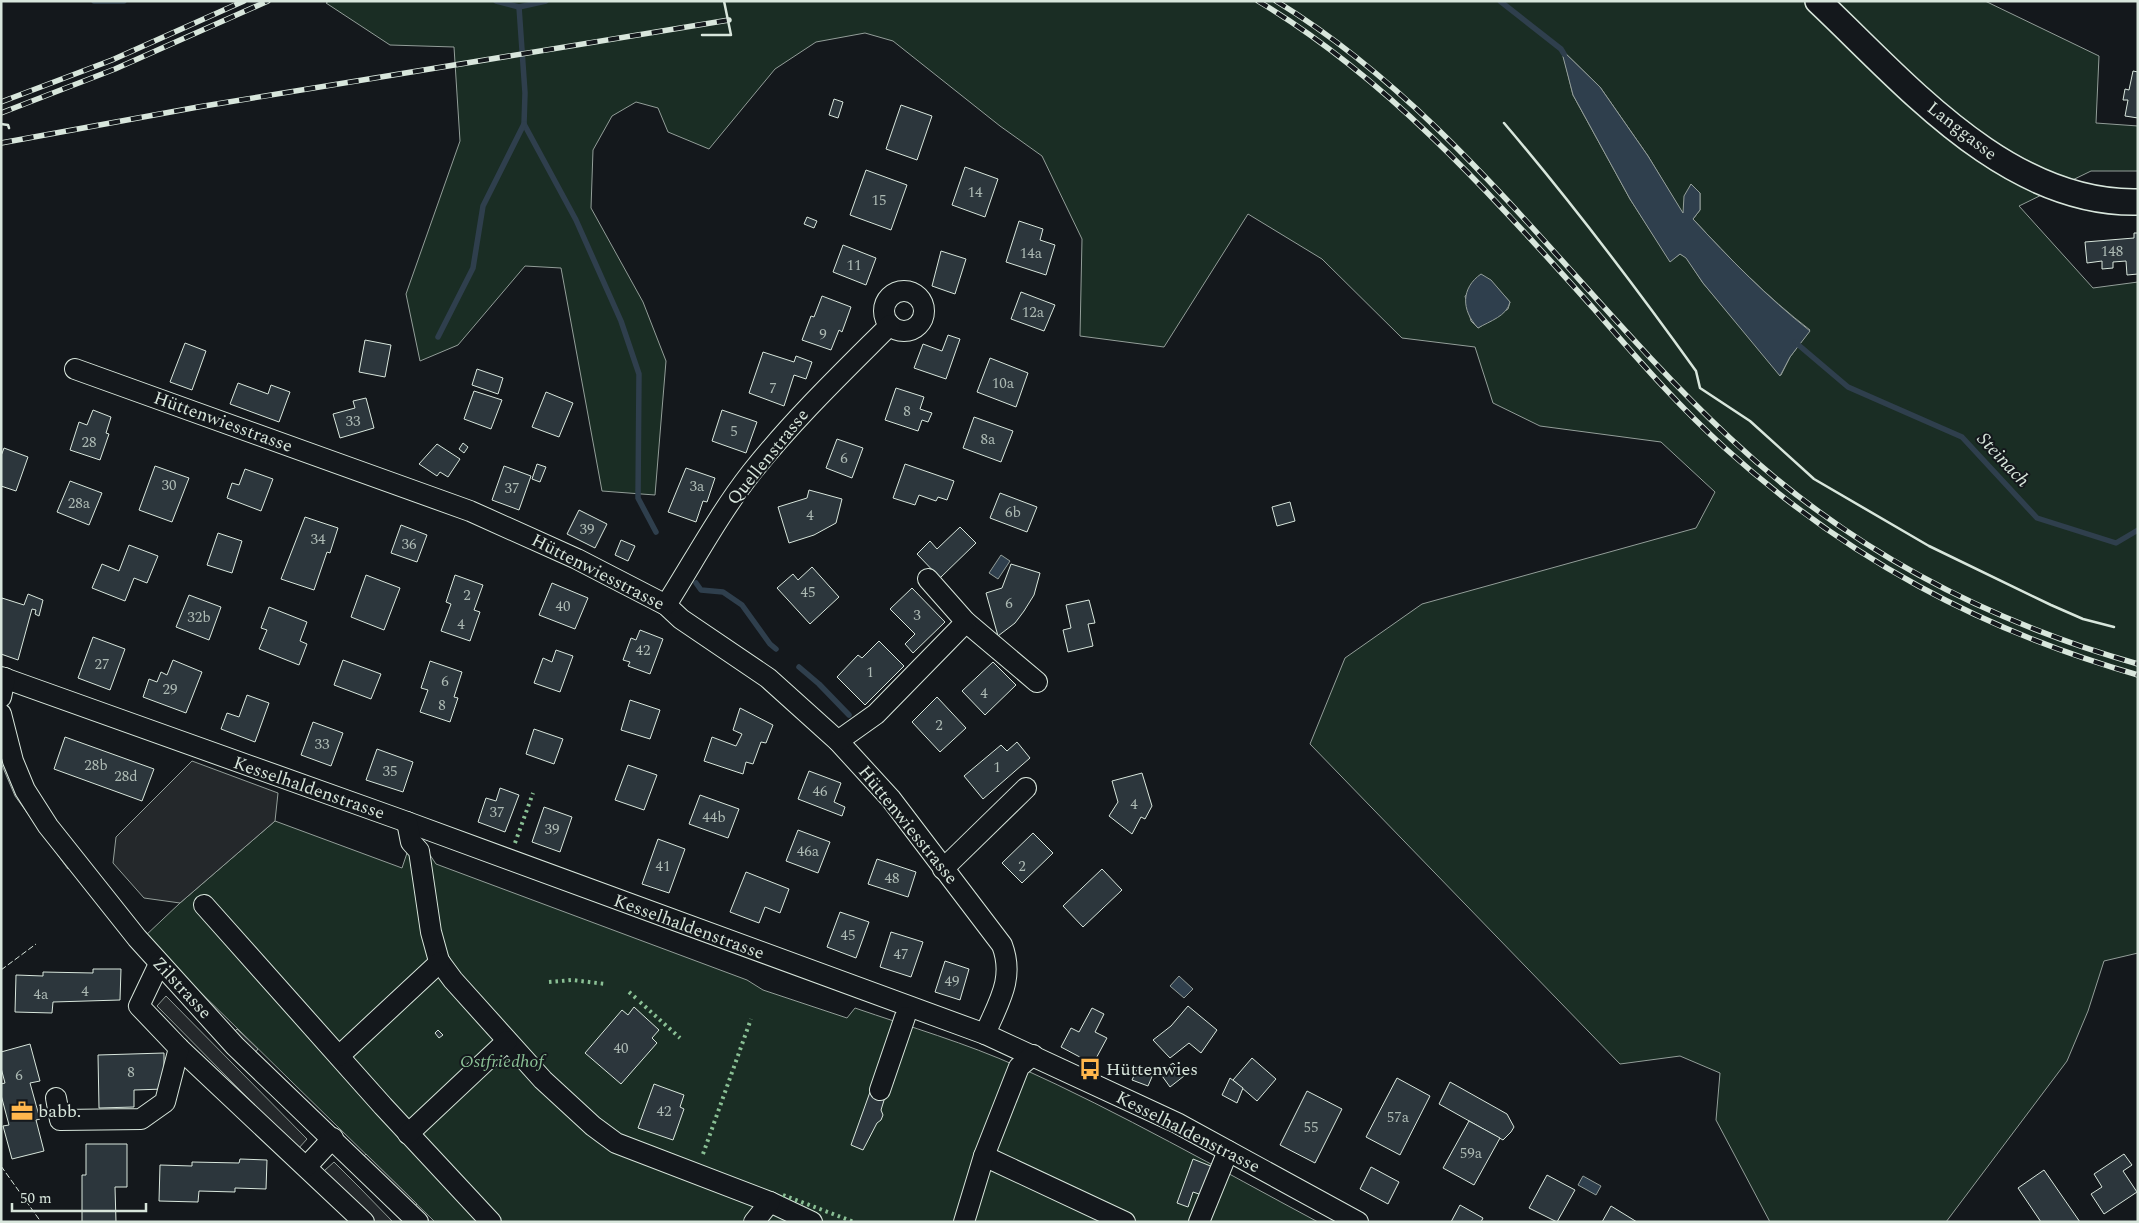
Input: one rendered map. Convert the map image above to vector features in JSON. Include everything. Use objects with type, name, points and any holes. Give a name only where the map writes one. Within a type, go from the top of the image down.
[{"type":"main road","name":"Langgasse","points":[[1818,1],[1965,137],[2006,166],[2052,186],[2090,197],[2138,202]]},
{"type":"street","name":"Quellenstrasse","points":[[666,605],[715,525],[751,474],[808,407],[890,325]]},
{"type":"street","name":"Hüttenwiesstrasse","points":[[75,369],[470,510],[578,559],[666,605],[681,618],[768,678],[838,741],[891,799],[1002,944],[1008,960],[1008,976],[985,1034]]},
{"type":"street","points":[[928,579],[966,622],[1037,682]]},
{"type":"street","points":[[838,741],[876,714],[966,622]]},
{"type":"street","name":"Kesselhaldenstrasse","points":[[3,684],[272,783],[407,822],[985,1034],[1177,1123],[1358,1222]]},
{"type":"street","name":"Zilstrasse","points":[[1,714],[13,760],[25,790],[74,861],[159,964],[235,1046],[333,1138],[418,1222]]},
{"type":"street","points":[[943,869],[1026,788]]},
{"type":"street","points":[[407,822],[411,842],[418,851],[431,932],[440,962],[453,980],[506,1041],[545,1082],[616,1143],[770,1202],[812,1222]]},
{"type":"street","points":[[204,905],[408,1134],[491,1222]]},
{"type":"street","points":[[338,1056],[440,962]]},
{"type":"street","points":[[159,964],[139,1006],[179,1048],[307,1166],[364,1222]]},
{"type":"street","points":[[880,1090],[905,1017]]},
{"type":"street","points":[[408,1134],[506,1041]]},
{"type":"street","points":[[56,1098],[60,1120],[141,1119],[165,1102],[179,1048]]},
{"type":"street","points":[[964,1222],[984,1156],[1019,1067],[1033,1055]]},
{"type":"street","points":[[307,1166],[333,1138]]},
{"type":"street","points":[[1199,1222],[1228,1151]]},
{"type":"street","points":[[984,1156],[1125,1222]]},
{"type":"street","points":[[754,1222],[770,1202]]},
{"type":"green space","points":[[329,1],[1985,1],[2099,56],[2096,123],[2138,126],[2138,171],[2091,171],[2019,206],[2093,288],[2138,282],[2138,953],[2104,961],[2088,1011],[2067,1061],[1946,1222],[1770,1222],[1716,1120],[1720,1073],[1680,1056],[1620,1064],[1310,744],[1345,658],[1422,604],[1696,528],[1715,492],[1661,442],[1540,426],[1493,403],[1475,347],[1402,338],[1322,259],[1248,214],[1164,347],[1080,336],[1082,239],[1042,156],[1000,126],[893,41],[865,33],[816,42],[775,69],[709,149],[668,132],[658,108],[636,102],[612,116],[593,150],[591,208],[643,302],[666,361],[655,495],[602,491],[561,268],[525,266],[458,345],[420,361],[406,294],[460,141],[454,47],[390,45],[326,3]],"holes":[[[1562,50],[1600,87],[1648,156],[1683,214],[1691,184],[1700,193],[1700,210],[1693,219],[1749,277],[1810,330],[1790,357],[1781,375],[1703,283],[1686,257],[1680,254],[1670,261],[1630,199],[1573,95]],[[1490,280],[1510,302],[1508,309],[1478,328],[1471,321],[1465,296]]]},
{"type":"green space","name":"Ostfriedhof","points":[[275,821],[402,868],[407,853],[426,849],[436,864],[747,980],[763,990],[847,1018],[855,1008],[979,1050],[1095,1103],[1318,1222],[435,1222],[144,937],[180,903]]},
{"type":"shaded area","points":[[3,756],[72,866],[68,869],[15,796],[1,763],[1,757]]},
{"type":"shaded area","points":[[192,761],[278,793],[275,821],[180,903],[144,898],[113,863],[116,837]]},
{"type":"shaded area","points":[[166,996],[307,1139],[298,1149],[157,1006]]},
{"type":"shaded area","points":[[237,1029],[258,1049],[254,1054],[233,1033]]},
{"type":"shaded area","points":[[366,1154],[417,1204],[413,1208],[362,1158]]},
{"type":"shaded area","points":[[334,1162],[393,1222],[375,1222],[324,1171]]},
{"type":"water","points":[[1561,49],[1600,87],[1648,156],[1683,213],[1684,196],[1691,184],[1700,193],[1700,210],[1693,219],[1749,277],[1810,331],[1790,357],[1780,376],[1703,283],[1686,258],[1680,254],[1670,262],[1630,199],[1573,95]]},
{"type":"water","points":[[1481,274],[1491,280],[1510,302],[1502,315],[1478,328],[1468,314],[1466,300],[1470,286]]},
{"type":"water","points":[[1001,555],[1010,561],[998,579],[989,573]]},
{"type":"water","points":[[1179,976],[1193,989],[1184,998],[1170,986]]},
{"type":"water","points":[[1583,1176],[1601,1186],[1596,1195],[1578,1185]]},
{"type":"building","points":[[2133,71],[2138,72],[2138,118],[2125,116],[2128,100],[2123,100],[2125,89],[2129,90]]},
{"type":"building","points":[[834,99],[843,102],[838,118],[829,115]]},
{"type":"building","points":[[901,105],[932,116],[917,160],[886,149]]},
{"type":"building","points":[[965,167],[998,179],[985,217],[952,205]]},
{"type":"building","points":[[866,170],[907,185],[891,230],[850,215]]},
{"type":"building","points":[[807,217],[817,221],[814,228],[804,224]]},
{"type":"building","points":[[1019,221],[1043,229],[1040,240],[1055,245],[1046,275],[1006,262]]},
{"type":"building","points":[[2134,233],[2138,233],[2138,274],[2127,275],[2126,261],[2113,262],[2113,268],[2102,269],[2102,261],[2087,263],[2085,242],[2134,238]]},
{"type":"building","points":[[843,245],[876,258],[866,285],[833,272]]},
{"type":"building","points":[[941,251],[966,259],[955,294],[932,286]]},
{"type":"building","points":[[1021,292],[1055,305],[1044,331],[1011,319]]},
{"type":"building","points":[[822,296],[851,307],[842,332],[839,330],[831,350],[802,340],[811,316],[814,317]]},
{"type":"building","points":[[948,335],[960,339],[946,379],[914,368],[923,344],[942,351]]},
{"type":"building","points":[[365,340],[391,345],[385,377],[359,372]]},
{"type":"building","points":[[185,343],[206,351],[192,390],[170,382]]},
{"type":"building","points":[[763,352],[794,362],[796,356],[812,362],[806,379],[794,375],[784,406],[749,393]]},
{"type":"building","points":[[990,358],[1028,373],[1016,407],[977,392]]},
{"type":"building","points":[[477,369],[503,378],[498,394],[472,385]]},
{"type":"building","points":[[238,383],[268,394],[271,385],[290,392],[279,422],[230,404]]},
{"type":"building","points":[[896,388],[924,397],[920,409],[932,413],[928,422],[922,420],[918,431],[885,420]]},
{"type":"building","points":[[474,391],[502,400],[491,429],[464,419]]},
{"type":"building","points":[[546,392],[573,403],[559,437],[532,427]]},
{"type":"building","points":[[366,398],[374,428],[340,438],[333,414],[355,408],[353,401]]},
{"type":"building","points":[[93,410],[111,417],[106,433],[109,434],[100,460],[70,450],[79,422],[87,425]]},
{"type":"building","points":[[722,410],[757,422],[746,453],[712,441]]},
{"type":"building","points":[[974,417],[1013,431],[1001,462],[963,448]]},
{"type":"building","points":[[837,439],[863,448],[852,478],[826,468]]},
{"type":"building","points":[[463,443],[468,447],[464,453],[459,449]]},
{"type":"building","points":[[437,444],[460,459],[448,477],[440,472],[437,476],[419,464]]},
{"type":"building","points":[[4,448],[28,457],[16,491],[1,486],[1,456]]},
{"type":"building","points":[[537,464],[546,467],[540,482],[532,479]]},
{"type":"building","points":[[905,464],[954,481],[947,500],[938,497],[936,501],[919,495],[915,505],[893,498]]},
{"type":"building","points":[[155,466],[189,478],[172,522],[139,510]]},
{"type":"building","points":[[504,466],[531,476],[519,510],[492,500]]},
{"type":"building","points":[[686,468],[715,478],[707,502],[703,501],[696,522],[668,512]]},
{"type":"building","points":[[245,469],[273,479],[261,511],[227,498],[232,483],[239,485]]},
{"type":"building","points":[[70,481],[102,493],[89,525],[57,512]]},
{"type":"building","points":[[809,490],[842,499],[836,523],[814,535],[789,543],[778,507],[807,498]]},
{"type":"building","points":[[1000,493],[1037,507],[1027,532],[990,518]]},
{"type":"building","points":[[1290,502],[1295,521],[1277,526],[1272,507]]},
{"type":"building","points":[[579,510],[607,524],[595,548],[567,534]]},
{"type":"building","points":[[305,517],[338,528],[330,553],[327,552],[314,590],[281,579]]},
{"type":"building","points":[[401,525],[427,535],[417,562],[391,553]]},
{"type":"building","points":[[960,527],[976,543],[940,578],[917,554],[930,541],[937,549]]},
{"type":"building","points":[[218,533],[242,541],[232,573],[207,565]]},
{"type":"building","points":[[621,540],[635,546],[628,561],[615,555]]},
{"type":"building","points":[[129,545],[158,556],[147,583],[134,578],[125,601],[92,588],[102,564],[119,571]]},
{"type":"building","points":[[1011,564],[1040,573],[1034,595],[1024,611],[1015,623],[998,636],[986,593],[1002,588]]},
{"type":"building","points":[[812,567],[839,597],[810,624],[777,588],[793,574],[798,580]]},
{"type":"building","points":[[366,575],[400,588],[384,630],[351,617]]},
{"type":"building","points":[[455,575],[483,585],[474,610],[480,612],[470,641],[441,631],[451,604],[446,602]]},
{"type":"building","points":[[552,583],[588,598],[575,629],[539,615]]},
{"type":"building","points":[[912,588],[945,622],[913,653],[905,644],[915,634],[890,609]]},
{"type":"building","points":[[28,594],[43,600],[39,616],[35,614],[36,610],[32,609],[18,660],[1,654],[1,602],[2,598],[24,605]]},
{"type":"building","points":[[189,595],[221,607],[209,640],[176,627]]},
{"type":"building","points":[[1089,600],[1095,623],[1088,624],[1093,646],[1068,652],[1063,630],[1071,628],[1066,605]]},
{"type":"building","points":[[269,607],[307,622],[300,641],[307,644],[299,665],[259,649],[267,630],[261,628]]},
{"type":"building","points":[[640,630],[663,639],[650,674],[628,666],[630,662],[623,660],[631,638],[636,640]]},
{"type":"building","points":[[93,637],[125,649],[110,690],[78,678]]},
{"type":"building","points":[[879,641],[904,666],[865,705],[837,677],[858,655],[862,658]]},
{"type":"building","points":[[556,650],[573,656],[560,692],[534,683],[543,658],[552,662]]},
{"type":"building","points":[[173,660],[202,672],[186,713],[143,697],[149,679],[157,682],[161,672],[167,675]]},
{"type":"building","points":[[343,660],[381,674],[371,699],[334,685]]},
{"type":"building","points":[[430,661],[462,672],[454,697],[458,698],[450,722],[420,712],[428,690],[421,688]]},
{"type":"building","points":[[993,662],[1016,685],[985,715],[962,691]]},
{"type":"building","points":[[247,695],[269,703],[255,742],[221,729],[227,713],[239,717]]},
{"type":"building","points":[[937,697],[966,728],[940,752],[912,722]]},
{"type":"building","points":[[630,700],[660,710],[650,739],[621,730]]},
{"type":"building","points":[[740,708],[773,725],[766,743],[761,742],[753,764],[746,762],[743,774],[704,761],[712,737],[736,746],[742,734],[733,730]]},
{"type":"building","points":[[313,722],[343,733],[331,766],[301,755]]},
{"type":"building","points":[[534,729],[563,739],[554,764],[526,754]]},
{"type":"building","points":[[65,737],[154,769],[142,801],[54,769]]},
{"type":"building","points":[[1017,742],[1030,758],[983,799],[964,776],[1001,745],[1007,751]]},
{"type":"building","points":[[377,749],[413,762],[403,792],[366,780]]},
{"type":"building","points":[[628,765],[657,775],[644,810],[615,800]]},
{"type":"building","points":[[809,771],[841,783],[834,802],[845,807],[842,816],[798,799]]},
{"type":"building","points":[[1142,773],[1152,806],[1145,819],[1141,817],[1132,834],[1109,816],[1118,802],[1112,781]]},
{"type":"building","points":[[500,788],[519,795],[505,832],[478,822],[486,798],[496,801]]},
{"type":"building","points":[[700,795],[739,809],[728,838],[689,824]]},
{"type":"building","points":[[544,807],[572,817],[560,852],[532,842]]},
{"type":"building","points":[[798,830],[830,842],[818,873],[786,861]]},
{"type":"building","points":[[1033,833],[1053,853],[1022,883],[1002,863]]},
{"type":"building","points":[[658,839],[685,849],[669,893],[642,884]]},
{"type":"building","points":[[877,859],[916,872],[908,897],[868,884]]},
{"type":"building","points":[[1102,869],[1122,890],[1083,927],[1063,906]]},
{"type":"building","points":[[746,872],[789,889],[780,913],[765,907],[759,923],[730,912]]},
{"type":"building","points":[[840,912],[869,922],[856,958],[827,947]]},
{"type":"building","points":[[891,932],[923,942],[911,977],[880,967]]},
{"type":"building","points":[[945,961],[969,969],[960,1000],[935,992]]},
{"type":"building","points":[[93,969],[121,969],[120,1000],[53,1002],[52,1013],[15,1012],[16,975],[43,976],[43,972],[93,973]]},
{"type":"building","points":[[1188,1006],[1217,1030],[1201,1053],[1189,1043],[1170,1058],[1153,1040],[1171,1026]]},
{"type":"building","points":[[634,1007],[659,1030],[652,1038],[657,1043],[621,1084],[585,1053],[622,1010],[628,1015]]},
{"type":"building","points":[[1092,1008],[1104,1014],[1095,1032],[1107,1038],[1093,1064],[1061,1047],[1071,1028],[1079,1032]]},
{"type":"building","points":[[438,1030],[443,1035],[439,1038],[435,1033]]},
{"type":"building","points":[[30,1044],[40,1081],[30,1083],[40,1119],[36,1120],[44,1151],[12,1159],[3,1126],[9,1125],[1,1095],[1,1084],[5,1083],[1,1068],[1,1052]]},
{"type":"building","points":[[164,1053],[164,1089],[134,1090],[134,1107],[99,1108],[98,1055]]},
{"type":"building","points":[[1252,1058],[1276,1079],[1257,1101],[1233,1080]]},
{"type":"building","points":[[1173,1063],[1184,1076],[1170,1087],[1160,1073]]},
{"type":"building","points":[[1139,1065],[1154,1072],[1148,1086],[1132,1080]]},
{"type":"building","points":[[1230,1078],[1243,1088],[1237,1103],[1222,1095]]},
{"type":"building","points":[[1397,1078],[1430,1096],[1400,1155],[1366,1137]]},
{"type":"building","points":[[1450,1082],[1507,1114],[1514,1127],[1511,1132],[1503,1140],[1439,1104]]},
{"type":"building","points":[[654,1084],[684,1095],[680,1107],[684,1109],[673,1140],[638,1128]]},
{"type":"building","points":[[1307,1091],[1342,1109],[1315,1163],[1280,1145]]},
{"type":"building","points":[[870,1092],[885,1097],[881,1110],[883,1115],[863,1150],[851,1145]]},
{"type":"building","points":[[1469,1121],[1500,1138],[1474,1185],[1443,1168]]},
{"type":"building","points":[[86,1144],[127,1144],[127,1187],[115,1187],[116,1222],[82,1222],[82,1175],[86,1175]]},
{"type":"building","points":[[2124,1154],[2132,1165],[2123,1171],[2137,1192],[2104,1214],[2091,1194],[2102,1187],[2094,1174]]},
{"type":"building","points":[[240,1159],[267,1160],[266,1189],[235,1188],[235,1192],[199,1191],[198,1202],[159,1201],[160,1165],[192,1166],[192,1162],[239,1163]]},
{"type":"building","points":[[1193,1159],[1213,1167],[1202,1195],[1193,1192],[1188,1207],[1177,1203]]},
{"type":"building","points":[[1371,1167],[1399,1182],[1388,1204],[1360,1189]]},
{"type":"building","points":[[2044,1170],[2080,1222],[2041,1222],[2018,1188]]},
{"type":"building","points":[[1547,1175],[1575,1190],[1557,1222],[1529,1208]]},
{"type":"building","points":[[1460,1205],[1483,1218],[1481,1222],[1451,1222]]},
{"type":"building","points":[[1611,1206],[1637,1222],[1602,1222]]},
{"type":"waterway","name":"Steinach","points":[[94,1],[124,1]]},
{"type":"waterway","name":"Steinach","points":[[496,1],[519,7],[546,1]]},
{"type":"waterway","name":"Steinach","points":[[1500,1],[1561,49],[1564,54]]},
{"type":"waterway","points":[[519,7],[525,93],[524,124],[576,220],[621,321],[639,374],[638,498],[656,532]]},
{"type":"waterway","points":[[438,337],[473,268],[483,206],[524,124]]},
{"type":"waterway","name":"Steinach","points":[[1795,342],[1848,387],[1962,437],[2037,518],[2116,543],[2138,530]]},
{"type":"waterway","points":[[696,583],[701,590],[723,592],[742,605],[770,644],[776,649]]},
{"type":"waterway","points":[[799,667],[819,684],[849,715]]},
{"type":"railway","points":[[1,102],[112,60],[244,1]]},
{"type":"railway","points":[[1,113],[115,69],[268,1]]},
{"type":"railway","points":[[1258,1],[1306,32],[1352,67],[1437,142],[1517,224],[1708,433],[1772,488],[1819,524],[1868,557],[1918,586],[1971,612],[2024,636],[2080,657],[2138,675]]},
{"type":"railway","points":[[1276,1],[1342,46],[1402,96],[1514,208],[1620,325],[1730,438],[1821,513],[1870,546],[1920,576],[1973,602],[2026,626],[2138,664]]},
{"type":"railway","points":[[1,143],[198,107],[729,20]]},
{"type":"hedge","points":[[515,843],[533,793]]},
{"type":"hedge","points":[[549,982],[572,980],[606,984]]},
{"type":"hedge","points":[[629,992],[636,998]]},
{"type":"hedge","points":[[640,1002],[680,1038]]},
{"type":"hedge","points":[[703,1154],[751,1019]]},
{"type":"hedge","points":[[783,1195],[854,1222]]},
{"type":"fence","points":[[1,970],[36,944]]},
{"type":"fence","points":[[1,1166],[41,1222]]},
{"type":"wall","points":[[702,35],[731,35],[724,1]]},
{"type":"wall","points":[[1504,123],[1579,214],[1650,308],[1696,371],[1700,388],[1750,421],[1814,479],[1929,546],[2051,605],[2083,619],[2114,627]]},
{"type":"wall","points":[[1,124],[8,125],[9,128]]},
{"type":"place","name":"Hüttenwies","points":[[1090,1069]]},
{"type":"place","name":"babb.","points":[[22,1111]]}]
